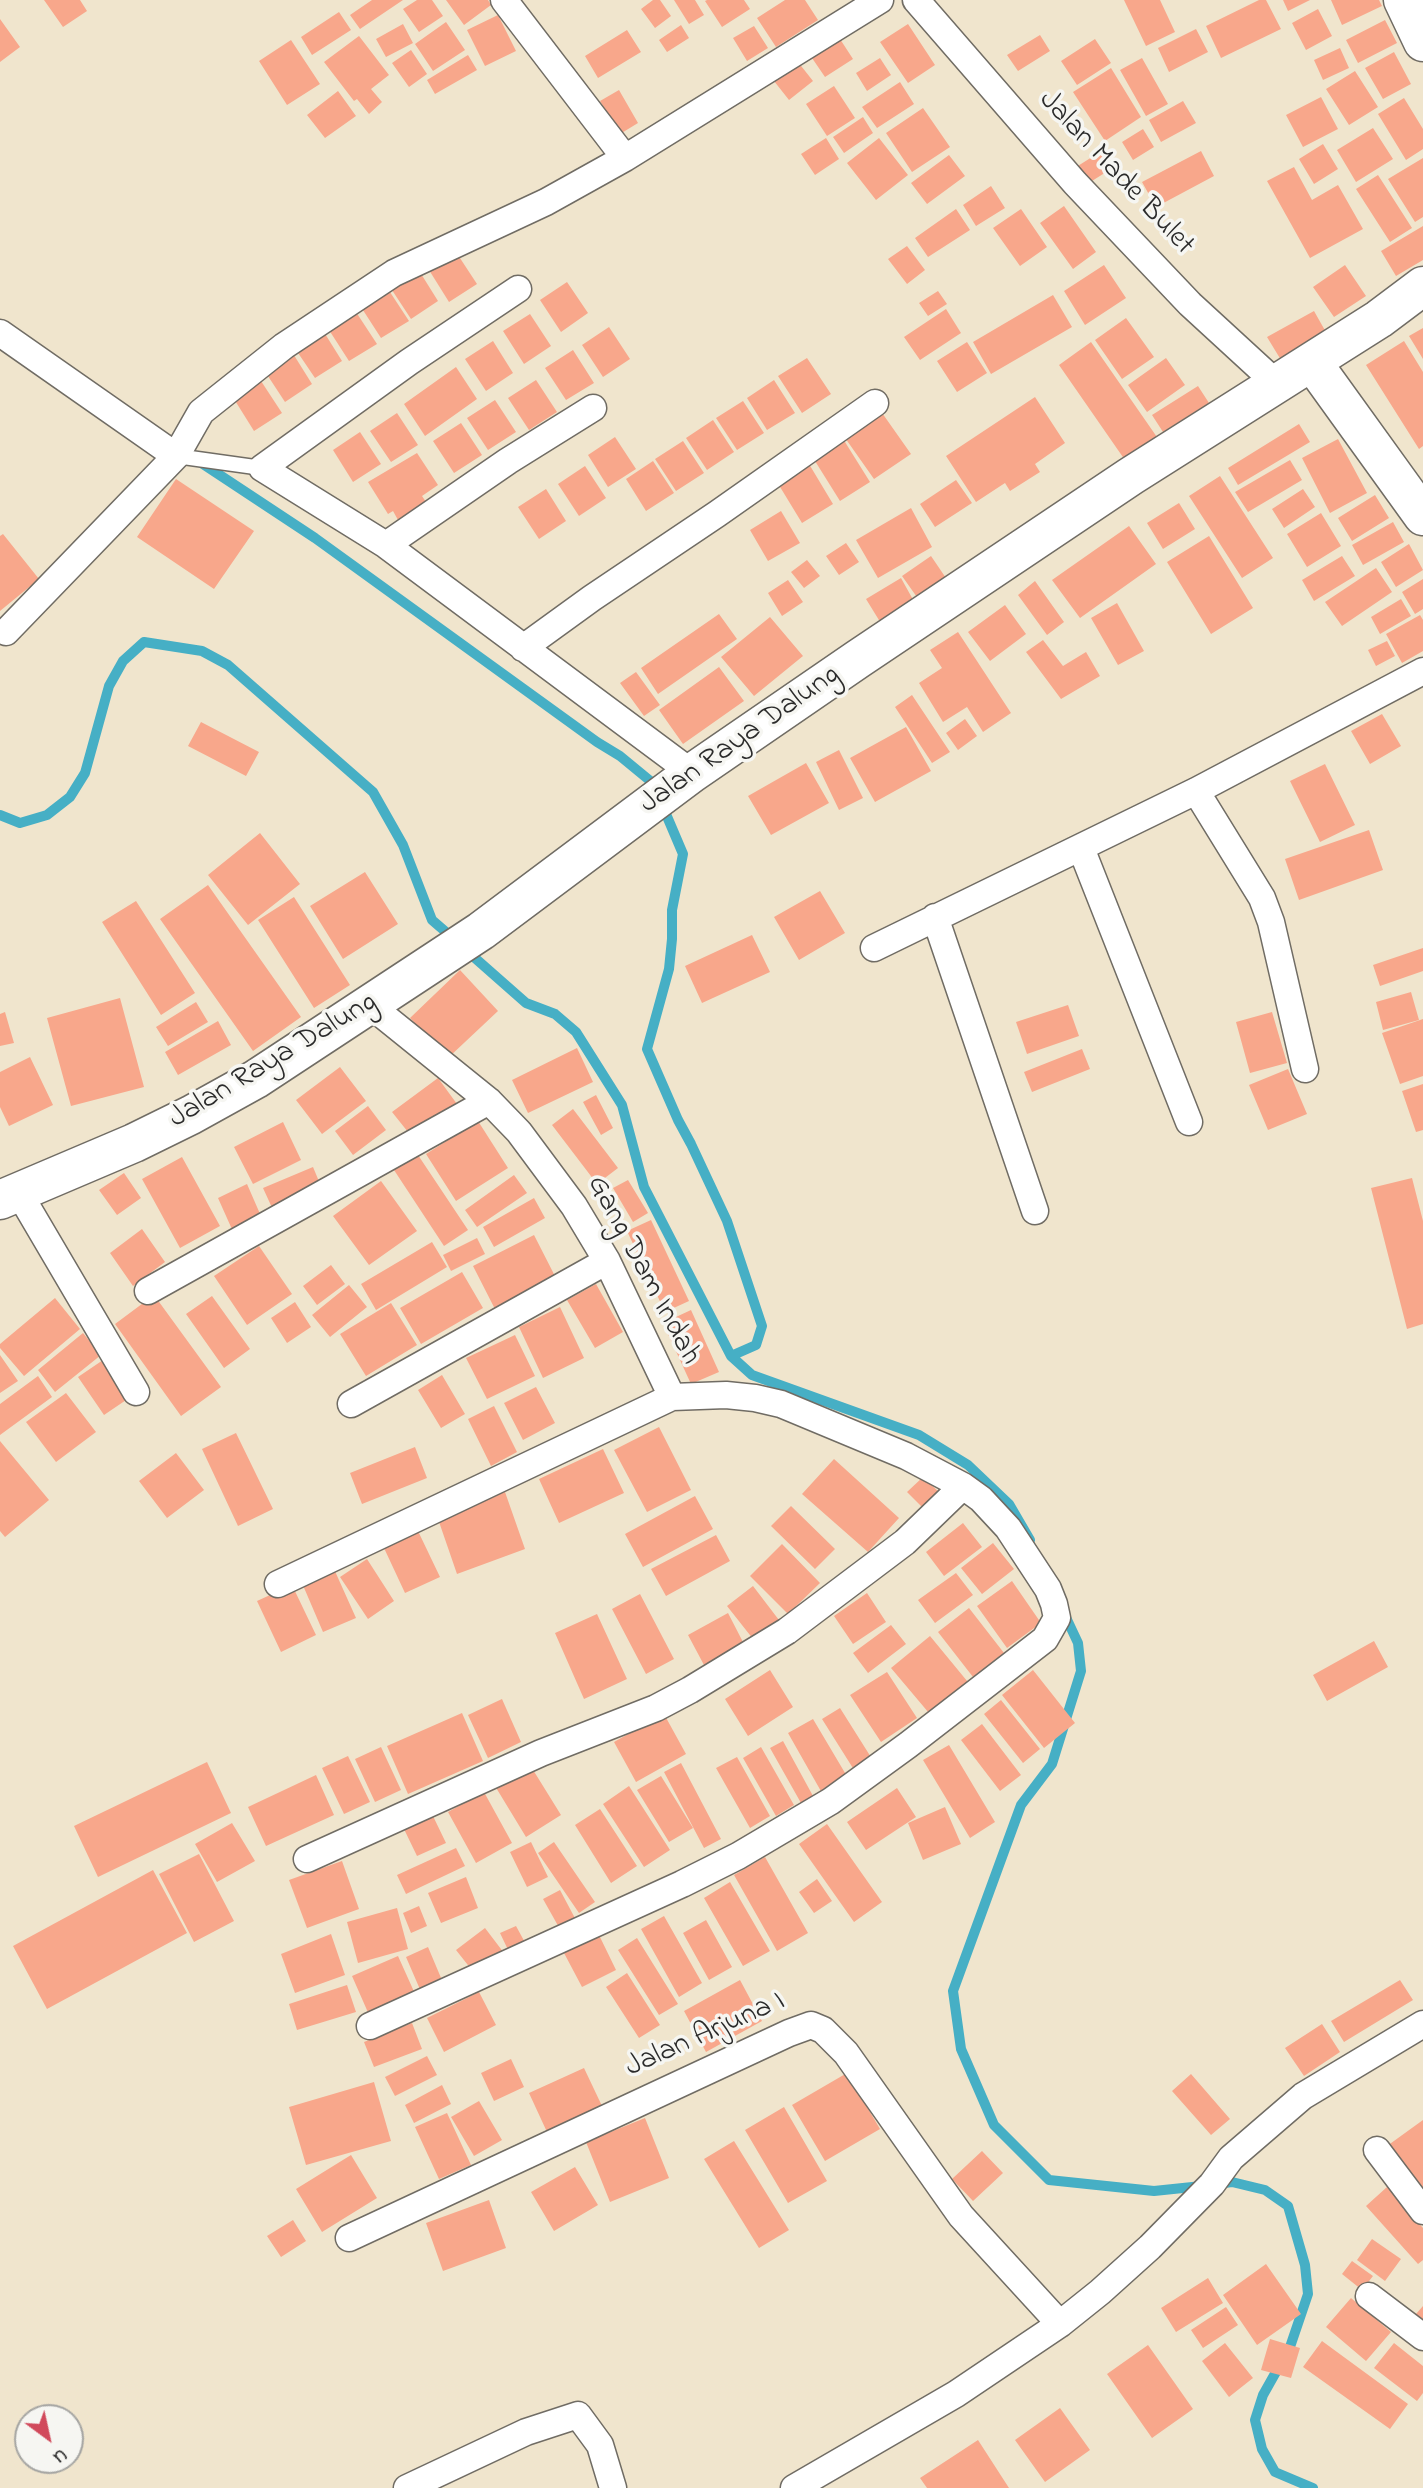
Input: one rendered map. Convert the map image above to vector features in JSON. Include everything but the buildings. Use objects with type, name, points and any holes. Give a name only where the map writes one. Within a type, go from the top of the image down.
[{"type":"street","points":[[504,0],[625,158]]},
{"type":"street","points":[[6,632],[176,456],[201,412],[284,346],[383,280],[546,202],[625,158],[880,0]]},
{"type":"street","name":"Jalan Made Bulet","points":[[916,0],[1075,183],[1190,303],[1276,383]]},
{"type":"street","points":[[1404,0],[1423,42]]},
{"type":"street","name":"Jalan Raya Dalung","points":[[10,1197],[191,1115],[256,1079],[481,931],[692,774],[986,573],[1312,362],[1423,286]]},
{"type":"street","points":[[518,289],[262,468],[386,545],[692,774]]},
{"type":"street","points":[[0,333],[176,456]]},
{"type":"street","points":[[1312,362],[1423,514]]},
{"type":"street","points":[[523,648],[875,403]]},
{"type":"street","points":[[386,545],[508,461],[593,408]]},
{"type":"street","points":[[874,948],[1196,791],[1423,671]]},
{"type":"street","points":[[1196,791],[1262,898],[1271,922],[1305,1069]]},
{"type":"street","points":[[1082,848],[1189,1122]]},
{"type":"street","points":[[935,917],[1035,1211]]},
{"type":"street","name":"Gang Dam Indah","points":[[370,1005],[489,1101],[519,1132],[574,1206],[607,1261],[672,1397]]},
{"type":"street","points":[[148,1291],[489,1101]]},
{"type":"street","points":[[10,1197],[136,1392]]},
{"type":"street","points":[[351,1404],[607,1261]]},
{"type":"street","points":[[278,1584],[672,1397],[726,1395],[781,1404],[906,1456],[963,1486],[981,1499],[1008,1528],[1048,1589],[1057,1618],[1045,1639],[861,1780],[788,1827],[682,1884],[370,2026]]},
{"type":"street","points":[[307,1859],[541,1753],[656,1708],[690,1690],[787,1631],[905,1542],[963,1486]]},
{"type":"street","points":[[794,2488],[956,2393],[1060,2324],[1101,2292],[1150,2247],[1212,2184],[1231,2158],[1303,2096],[1423,2024]]},
{"type":"street","name":"Jalan Arjuna I","points":[[349,2238],[811,2025],[822,2030],[846,2053],[961,2217],[1060,2324]]},
{"type":"street","points":[[1377,2150],[1423,2211]]},
{"type":"street","points":[[1368,2296],[1423,2337]]},
{"type":"street","points":[[407,2488],[527,2432],[578,2415],[600,2445],[613,2488]]},
{"type":"lane","points":[[176,456],[262,468]]},
{"type":"waterway","points":[[200,462],[315,538],[620,756],[654,784],[656,789]]},
{"type":"waterway","points":[[0,815],[20,823],[47,815],[70,797],[85,773],[109,686],[123,661],[144,642],[202,651],[228,665],[373,792],[403,845],[432,920],[454,939]]},
{"type":"waterway","points":[[663,807],[683,854],[672,910],[669,969],[647,1049],[727,1221],[762,1326],[756,1345],[731,1356]]},
{"type":"waterway","points":[[467,951],[526,1003],[555,1014],[576,1032],[622,1105],[644,1187],[731,1356],[752,1375],[919,1435],[968,1465],[1009,1504],[1030,1540]]},
{"type":"waterway","points":[[1063,1611],[1078,1643],[1081,1671],[1052,1764],[1021,1805],[953,1991],[961,2049],[994,2125],[1049,2180],[1154,2191],[1202,2186]]},
{"type":"waterway","points":[[1217,2184],[1232,2182],[1265,2190],[1288,2206],[1305,2265],[1308,2294],[1290,2347],[1263,2395],[1255,2420],[1262,2449],[1275,2472],[1313,2488]]}]
